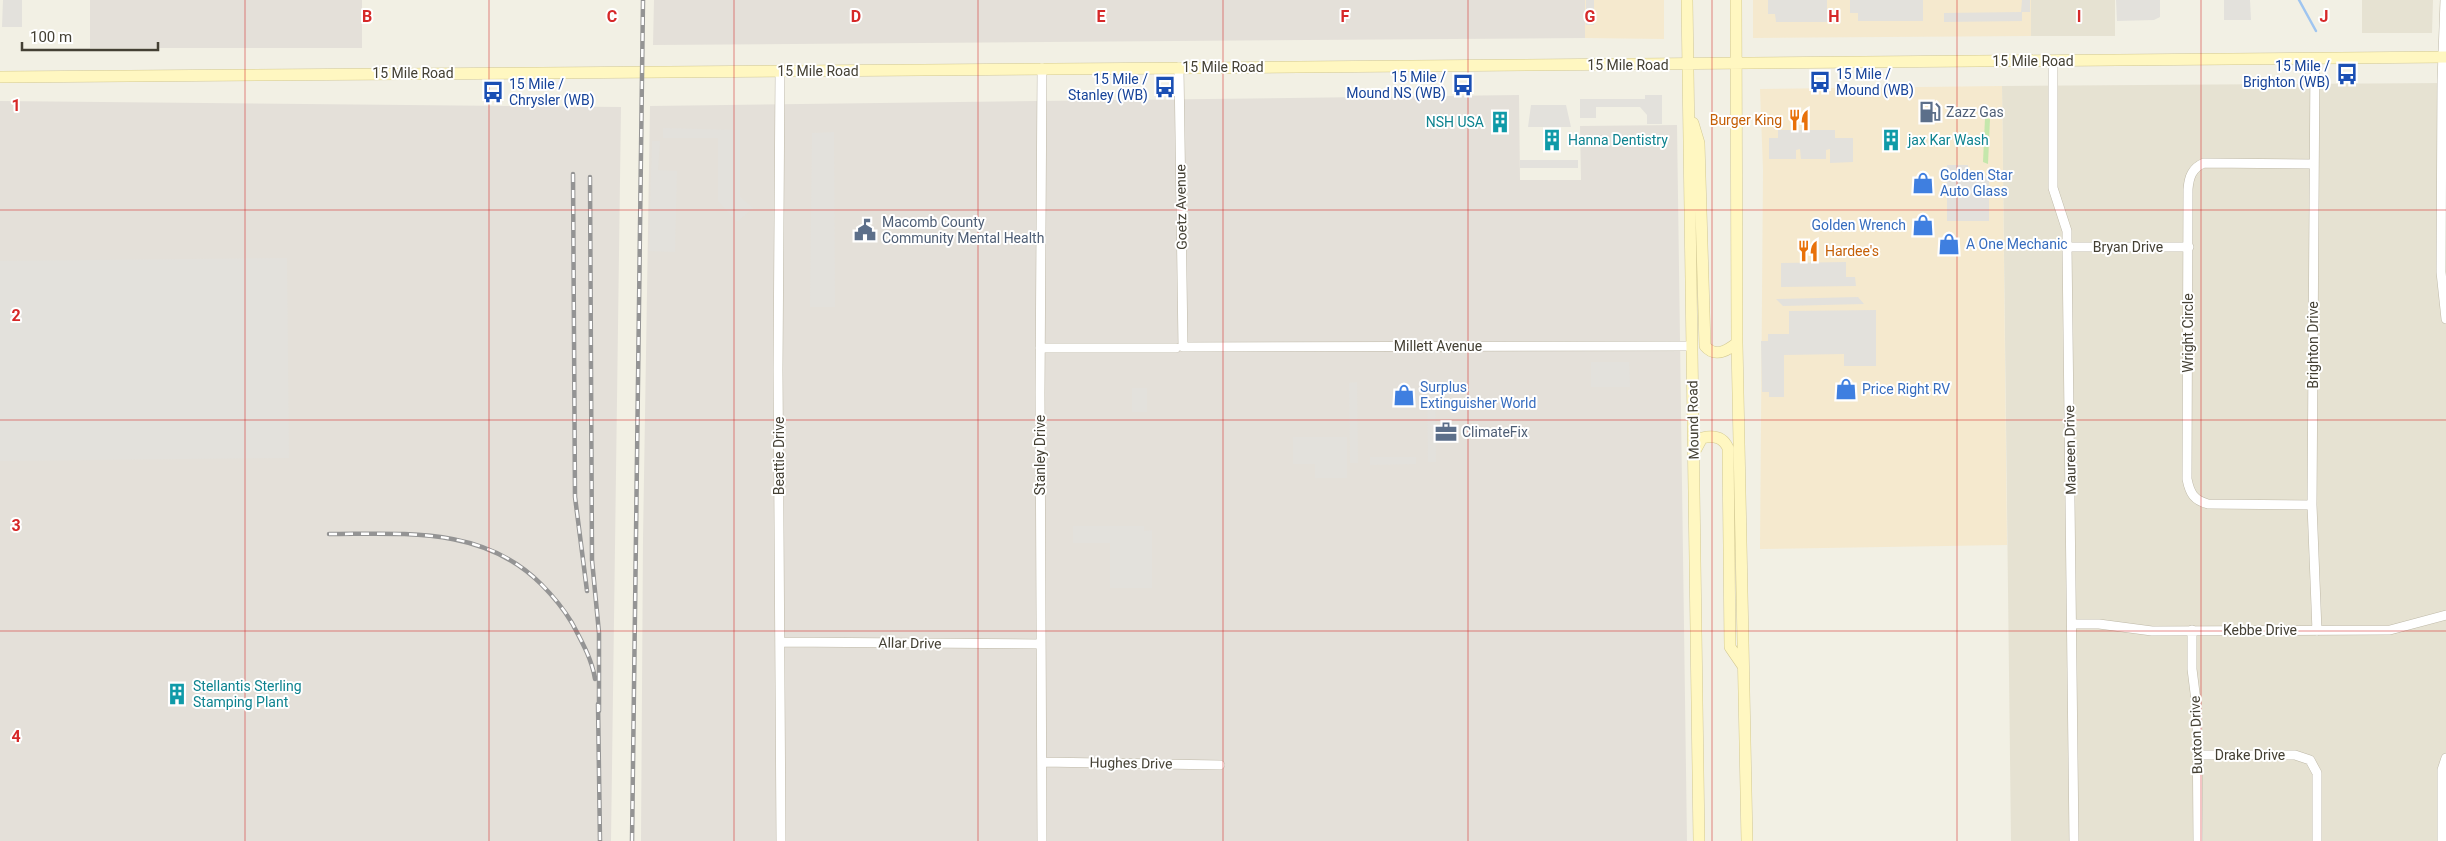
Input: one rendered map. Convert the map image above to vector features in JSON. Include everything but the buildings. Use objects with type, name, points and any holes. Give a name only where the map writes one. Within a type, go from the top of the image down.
[{"type":"main road","name":"Mound Road","points":[[1687,0],[1699,841]]},
{"type":"main road","points":[[1736,0],[1737,343],[1747,841]]},
{"type":"main road","name":"15 Mile Road","points":[[0,77],[1042,68],[1687,65],[2445,57]]},
{"type":"main road","points":[[1689,110],[1699,143],[1705,346],[1711,352],[1718,353],[1728,350],[1737,343]]},
{"type":"main road","points":[[1694,453],[1702,438],[1713,436],[1723,440],[1728,448],[1730,647],[1744,666]]},
{"type":"street","points":[[2446,0],[2441,272],[2446,319]]},
{"type":"street","name":"Brighton Drive","points":[[2315,58],[2312,505],[2317,631]]},
{"type":"street","name":"Maureen Drive","points":[[2053,62],[2053,188],[2066,231],[2067,247],[2074,841]]},
{"type":"street","name":"Stanley Drive","points":[[1042,68],[1040,348],[1042,841]]},
{"type":"street","name":"Goetz Avenue","points":[[1179,68],[1179,347]]},
{"type":"street","name":"Beattie Drive","points":[[780,71],[778,370],[781,841]]},
{"type":"street","name":"Wright Circle","points":[[2312,505],[2208,504],[2196,501],[2190,492],[2188,479],[2189,180],[2196,166],[2216,163],[2313,164]]},
{"type":"street","name":"Bryan Drive","points":[[2067,247],[2189,247]]},
{"type":"street","name":"Millett Avenue","points":[[1040,348],[1692,346]]},
{"type":"street","name":"Kebbe Drive","points":[[2072,624],[2098,624],[2152,631],[2390,630],[2446,615]]},
{"type":"street","name":"Buxton Drive","points":[[2192,630],[2198,841]]},
{"type":"street","name":"Allar Drive","points":[[780,642],[1041,644]]},
{"type":"street","name":"Drake Drive","points":[[2197,755],[2295,755],[2310,760],[2317,773],[2317,841]]},
{"type":"street","points":[[2442,841],[2442,770],[2446,758]]},
{"type":"street","name":"Hughes Drive","points":[[1042,762],[1220,764]]},
{"type":"shaded area","points":[[3,0],[22,0],[22,27],[2,27]]},
{"type":"shaded area","points":[[90,0],[362,0],[362,48],[90,48]]},
{"type":"shaded area","points":[[654,0],[1585,0],[1585,38],[653,45]]},
{"type":"shaded area","points":[[1585,0],[1664,0],[1664,39],[1585,38]]},
{"type":"shaded area","points":[[1586,0],[1594,0],[1594,25],[1586,25]]},
{"type":"shaded area","points":[[1753,0],[2031,0],[2031,36],[1753,38]]},
{"type":"shaded area","points":[[1768,0],[1827,0],[1827,22],[1776,22],[1775,14],[1768,14]]},
{"type":"shaded area","points":[[1850,0],[1923,0],[1923,21],[1858,21],[1858,13],[1850,13]]},
{"type":"shaded area","points":[[2022,0],[2030,0],[2030,12],[2022,12],[2022,21],[1944,22],[1944,13],[2021,12]]},
{"type":"shaded area","points":[[2031,0],[2115,0],[2115,36],[2031,36]]},
{"type":"shaded area","points":[[2116,0],[2160,0],[2160,17],[2154,20],[2117,21]]},
{"type":"shaded area","points":[[2224,0],[2250,0],[2251,20],[2224,20]]},
{"type":"shaded area","points":[[2362,0],[2433,0],[2432,33],[2362,33]]},
{"type":"shaded area","points":[[2446,83],[2446,841],[2011,841],[2002,86]]},
{"type":"shaded area","points":[[2002,86],[2007,545],[1760,549],[1763,170],[1760,89]]},
{"type":"shaded area","points":[[1519,95],[1520,180],[1581,180],[1580,126],[1677,125],[1687,841],[641,841],[643,539],[650,106]]},
{"type":"shaded area","points":[[1645,95],[1662,95],[1662,124],[1647,124],[1647,115],[1640,107],[1596,107],[1596,118],[1580,118],[1580,99],[1645,99]]},
{"type":"shaded area","name":"Stellantis Sterling Stamping Plant","points":[[0,101],[621,107],[611,841],[0,841]]},
{"type":"shaded area","points":[[1531,105],[1566,105],[1571,127],[1528,127]]},
{"type":"shaded area","points":[[663,128],[740,130],[740,197],[753,208],[737,222],[718,201],[718,138],[663,138]]},
{"type":"shaded area","points":[[1778,130],[1835,130],[1835,138],[1853,138],[1853,162],[1830,163],[1830,149],[1826,150],[1826,159],[1801,159],[1800,149],[1796,150],[1796,159],[1769,159],[1769,138],[1778,138]]},
{"type":"shaded area","points":[[834,132],[835,307],[810,307],[812,133]]},
{"type":"shaded area","points":[[652,141],[660,141],[658,170],[677,171],[675,252],[649,251]]},
{"type":"shaded area","points":[[1520,160],[1578,160],[1578,168],[1520,168]]},
{"type":"shaded area","points":[[1947,165],[1968,165],[1968,176],[1989,176],[1989,221],[1947,221]]},
{"type":"shaded area","points":[[287,258],[289,458],[0,461],[0,261]]},
{"type":"shaded area","points":[[1846,262],[1846,277],[1855,277],[1856,286],[1781,287],[1781,263]]},
{"type":"shaded area","points":[[1858,297],[1864,304],[1783,306],[1776,299]]},
{"type":"shaded area","points":[[1876,310],[1876,366],[1844,366],[1844,354],[1784,355],[1784,397],[1769,397],[1769,392],[1762,392],[1761,341],[1768,341],[1768,334],[1789,334],[1789,311]]},
{"type":"shaded area","points":[[1591,362],[1629,362],[1630,387],[1591,387]]},
{"type":"shaded area","points":[[1427,381],[1435,381],[1436,462],[1428,462]]},
{"type":"shaded area","points":[[1357,382],[1358,463],[1350,463],[1349,383]]},
{"type":"shaded area","points":[[1442,382],[1449,382],[1450,396],[1442,396]]},
{"type":"shaded area","points":[[1132,388],[1147,388],[1147,412],[1132,412]]},
{"type":"shaded area","points":[[1293,437],[1347,437],[1347,478],[1315,478],[1315,464],[1293,464]]},
{"type":"shaded area","points":[[1370,457],[1416,457],[1416,464],[1370,465]]},
{"type":"shaded area","points":[[1073,526],[1144,526],[1144,531],[1152,530],[1152,588],[1110,588],[1110,543],[1073,543]]},
{"type":"green space","points":[[1985,118],[1990,119],[1988,164],[1983,162]]},
{"type":"waterway","points":[[2299,0],[2316,31]]},
{"type":"railway","points":[[632,841],[643,0]]},
{"type":"railway","points":[[573,174],[575,497],[587,591]]},
{"type":"railway","points":[[590,177],[592,560],[599,633],[599,711]]},
{"type":"railway","points":[[329,534],[386,534],[442,537],[494,552],[518,565],[541,584],[565,612],[589,657],[595,679]]},
{"type":"railway","points":[[598,704],[600,841]]},
{"type":"place","name":"15 Mile / Brighton (WB)","points":[[2347,74]]},
{"type":"place","name":"15 Mile / Mound (WB)","points":[[1820,82]]},
{"type":"place","name":"15 Mile / Mound NS (WB)","points":[[1463,85]]},
{"type":"place","name":"15 Mile / Stanley (WB)","points":[[1165,87]]},
{"type":"place","name":"15 Mile / Chrysler (WB)","points":[[493,92]]},
{"type":"place","name":"Zazz Gas","points":[[1930,112]]},
{"type":"place","name":"Burger King","points":[[1799,120]]},
{"type":"place","name":"NSH USA","points":[[1500,122]]},
{"type":"place","name":"Hanna Dentistry","points":[[1552,140]]},
{"type":"place","name":"jax Kar Wash","points":[[1891,140]]},
{"type":"place","name":"Golden Star Auto Glass","points":[[1923,183]]},
{"type":"place","name":"Golden Wrench","points":[[1923,225]]},
{"type":"place","name":"Macomb County Community Mental Health","points":[[865,230]]},
{"type":"place","name":"A One Mechanic","points":[[1949,244]]},
{"type":"place","name":"Hardee's","points":[[1808,251]]},
{"type":"place","name":"Price Right RV","points":[[1846,389]]},
{"type":"place","name":"Surplus Extinguisher World","points":[[1404,395]]},
{"type":"place","name":"ClimateFix","points":[[1446,432]]},
{"type":"place","name":"Stellantis Sterling Stamping Plant","points":[[177,694]]}]
